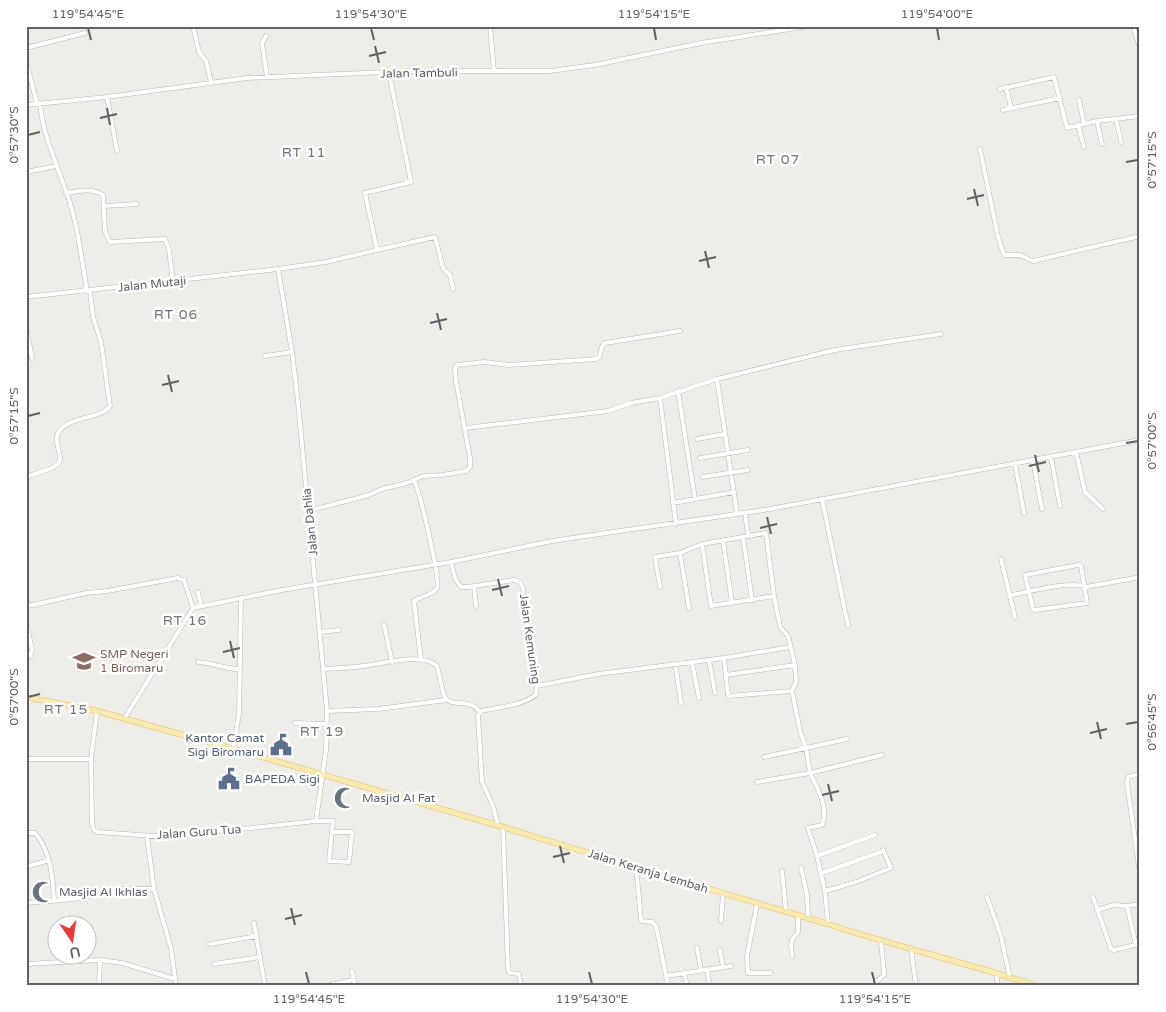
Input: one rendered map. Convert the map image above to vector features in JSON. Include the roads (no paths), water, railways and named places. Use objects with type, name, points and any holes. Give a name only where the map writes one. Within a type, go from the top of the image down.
[{"type":"main road","name":"Jalan Keranja Lembah","points":[[26,697],[97,711],[322,775],[500,826],[828,924],[881,942],[911,948],[996,973],[1021,983],[1037,986]]},
{"type":"street","points":[[193,26],[199,52],[206,61],[211,82]]},
{"type":"street","points":[[490,26],[494,71]]},
{"type":"street","name":"Jalan Tambuli","points":[[26,105],[107,97],[211,82],[268,77],[550,71],[595,65],[701,43],[809,26]]},
{"type":"street","points":[[1133,26],[1140,48]]},
{"type":"street","points":[[26,48],[85,32]]},
{"type":"street","points":[[266,36],[262,43],[268,77]]},
{"type":"street","points":[[26,61],[39,103],[45,131],[71,206],[101,342],[111,403],[108,409],[68,424],[57,434],[59,463],[52,468],[26,477]]},
{"type":"street","points":[[377,250],[365,193],[411,182],[390,73]]},
{"type":"street","points":[[1000,88],[1054,77],[1067,128],[1097,121],[1140,116]]},
{"type":"street","points":[[1006,87],[1011,108]]},
{"type":"street","points":[[107,97],[116,151]]},
{"type":"street","points":[[1003,110],[1060,98]]},
{"type":"street","points":[[1079,100],[1084,124]]},
{"type":"street","points":[[1116,119],[1121,142]]},
{"type":"street","points":[[1097,121],[1102,144]]},
{"type":"street","points":[[1078,125],[1084,147]]},
{"type":"street","points":[[980,149],[998,237],[1004,255],[1020,255],[1033,260],[1140,236]]},
{"type":"street","points":[[26,172],[56,166]]},
{"type":"street","points":[[66,193],[99,192],[104,198],[105,231],[110,242],[166,239],[173,282]]},
{"type":"street","points":[[104,206],[137,204]]},
{"type":"street","name":"Jalan Mutaji","points":[[26,297],[173,282],[326,262],[435,237],[444,268],[448,272],[454,289]]},
{"type":"street","name":"Jalan Dahlia","points":[[278,269],[292,352],[327,711],[327,741],[322,775]]},
{"type":"street","points":[[26,328],[32,358]]},
{"type":"street","points":[[308,511],[369,495],[382,489],[414,481],[423,476],[464,472],[468,469],[471,463],[456,381],[455,368],[457,365],[484,362],[508,365],[596,358],[599,357],[602,345],[605,343],[680,331]]},
{"type":"street","points":[[466,428],[608,411],[660,398],[717,379],[835,350],[941,334]]},
{"type":"street","points":[[265,356],[292,352]]},
{"type":"street","points":[[717,379],[737,514]]},
{"type":"street","points":[[678,391],[695,499]]},
{"type":"street","points":[[660,398],[676,524]]},
{"type":"street","points":[[697,439],[724,434]]},
{"type":"street","points":[[124,719],[192,608],[451,562],[573,537],[745,513],[1140,440]]},
{"type":"street","points":[[700,458],[748,450]]},
{"type":"street","points":[[1076,452],[1085,492],[1103,508]]},
{"type":"street","points":[[1051,457],[1060,506]]},
{"type":"street","points":[[1033,460],[1042,509]]},
{"type":"street","points":[[1015,464],[1024,513]]},
{"type":"street","points":[[702,477],[748,470]]},
{"type":"street","points":[[414,481],[425,513],[434,565],[439,582],[433,593],[414,601],[421,660]]},
{"type":"street","points":[[674,503],[734,492]]},
{"type":"street","points":[[822,499],[848,624]]},
{"type":"street","points":[[745,513],[748,536]]},
{"type":"street","points":[[660,587],[655,556],[680,553],[702,544],[766,533],[780,627],[788,636],[795,665],[796,682],[792,691],[800,731],[806,748],[810,773],[820,795],[826,816],[822,825],[808,828],[822,873],[828,924]]},
{"type":"street","points":[[743,536],[752,600]]},
{"type":"street","points":[[723,540],[732,603]]},
{"type":"street","points":[[702,544],[711,606],[774,596]]},
{"type":"street","points":[[680,553],[689,608]]},
{"type":"street","points":[[1001,559],[1014,618]]},
{"type":"street","points":[[451,562],[454,578],[459,586],[474,586],[476,606]]},
{"type":"street","points":[[1078,565],[1081,566],[1086,587],[1086,604],[1035,610],[1033,609],[1028,592],[1025,574],[1078,565]]},
{"type":"street","points":[[26,598],[27,606],[86,593],[178,578],[184,580],[192,608]]},
{"type":"street","points":[[1009,596],[1078,584],[1086,587],[1140,578]]},
{"type":"street","name":"Jalan Kemuning","points":[[474,586],[514,580],[522,584],[526,632],[537,686],[536,694],[532,698],[479,712]]},
{"type":"street","points":[[198,592],[201,606]]},
{"type":"street","points":[[233,750],[239,714],[241,598]]},
{"type":"street","points":[[26,621],[32,650],[30,656],[26,658]]},
{"type":"street","points":[[384,624],[392,662]]},
{"type":"street","points":[[320,632],[339,630]]},
{"type":"street","points":[[537,686],[598,674],[724,658],[790,647]]},
{"type":"street","points":[[724,658],[728,696],[792,691]]},
{"type":"street","points":[[323,670],[392,662],[421,660],[432,662],[437,666],[444,696],[447,700]]},
{"type":"street","points":[[709,660],[715,693]]},
{"type":"street","points":[[198,662],[208,662],[226,669],[240,669]]},
{"type":"street","points":[[692,662],[699,698]]},
{"type":"street","points":[[674,664],[681,703]]},
{"type":"street","points":[[726,675],[795,665]]},
{"type":"street","points":[[327,711],[374,709],[447,700],[454,703],[472,704],[479,712],[482,782],[500,826],[508,970],[510,973],[519,974],[522,986]]},
{"type":"street","name":"Jalan Guru Tua","points":[[97,711],[91,759],[92,823],[94,830],[101,833],[147,836],[193,835],[316,821]]},
{"type":"street","points":[[295,723],[326,724]]},
{"type":"street","points":[[764,757],[847,739]]},
{"type":"street","points":[[757,782],[810,773],[882,754]]},
{"type":"street","points":[[26,759],[91,759]]},
{"type":"street","points":[[1140,774],[1128,777],[1127,783],[1140,874]]},
{"type":"street","points":[[322,775],[316,821],[333,822],[329,861],[349,862],[352,832],[332,832]]},
{"type":"street","points":[[26,832],[32,832],[37,835],[49,860],[53,878],[54,901]]},
{"type":"street","points":[[817,856],[875,835]]},
{"type":"street","points":[[147,836],[154,889],[171,948],[176,986]]},
{"type":"street","points":[[822,873],[882,851],[891,868],[856,882],[825,891]]},
{"type":"street","points":[[26,867],[49,860]]},
{"type":"street","points":[[636,867],[641,920],[642,922],[652,922],[656,926],[668,986]]},
{"type":"street","points":[[801,868],[807,895],[808,919]]},
{"type":"street","points":[[782,871],[786,912]]},
{"type":"street","points":[[26,903],[54,901],[118,890],[154,889]]},
{"type":"street","points":[[721,921],[723,894]]},
{"type":"street","points":[[988,897],[1001,936],[1010,978]]},
{"type":"street","points":[[1094,897],[1111,949],[1114,950],[1138,944],[1127,906]]},
{"type":"street","points":[[757,904],[747,956],[748,973],[771,972]]},
{"type":"street","points":[[1097,910],[1114,905],[1140,904]]},
{"type":"street","points":[[792,956],[791,944],[798,932],[798,916]]},
{"type":"street","points":[[254,923],[265,986]]},
{"type":"street","points":[[210,944],[257,936]]},
{"type":"street","points":[[876,982],[884,975],[881,942]]},
{"type":"street","points":[[697,948],[701,970]]},
{"type":"street","points":[[911,948],[916,986]]},
{"type":"street","points":[[720,950],[723,967]]},
{"type":"street","points":[[214,964],[260,957]]},
{"type":"street","points":[[26,964],[100,960],[122,963],[175,979]]},
{"type":"street","points":[[99,986],[100,960]]},
{"type":"street","points":[[666,976],[731,966]]},
{"type":"street","points":[[707,969],[709,982]]},
{"type":"street","points":[[352,971],[355,986]]},
{"type":"street","points":[[684,972],[686,986]]},
{"type":"street","points":[[996,973],[998,986]]},
{"type":"street","points":[[326,986],[354,980]]},
{"type":"place","name":"SMP Negeri 1 Biromaru","points":[[84,661]]},
{"type":"place","name":"Kantor Camat Sigi Biromaru","points":[[281,745]]},
{"type":"place","name":"BAPEDA Sigi","points":[[229,779]]},
{"type":"place","name":"Masjid Al Fat","points":[[345,798]]},
{"type":"place","name":"Masjid Al Ikhlas","points":[[43,892]]},
{"type":"district","name":"RT 11","points":[[304,152]]},
{"type":"district","name":"RT 07","points":[[778,159]]},
{"type":"district","name":"RT 06","points":[[176,314]]},
{"type":"district","name":"RT 16","points":[[185,620]]},
{"type":"district","name":"RT 15","points":[[66,709]]},
{"type":"district","name":"RT 19","points":[[322,731]]}]
